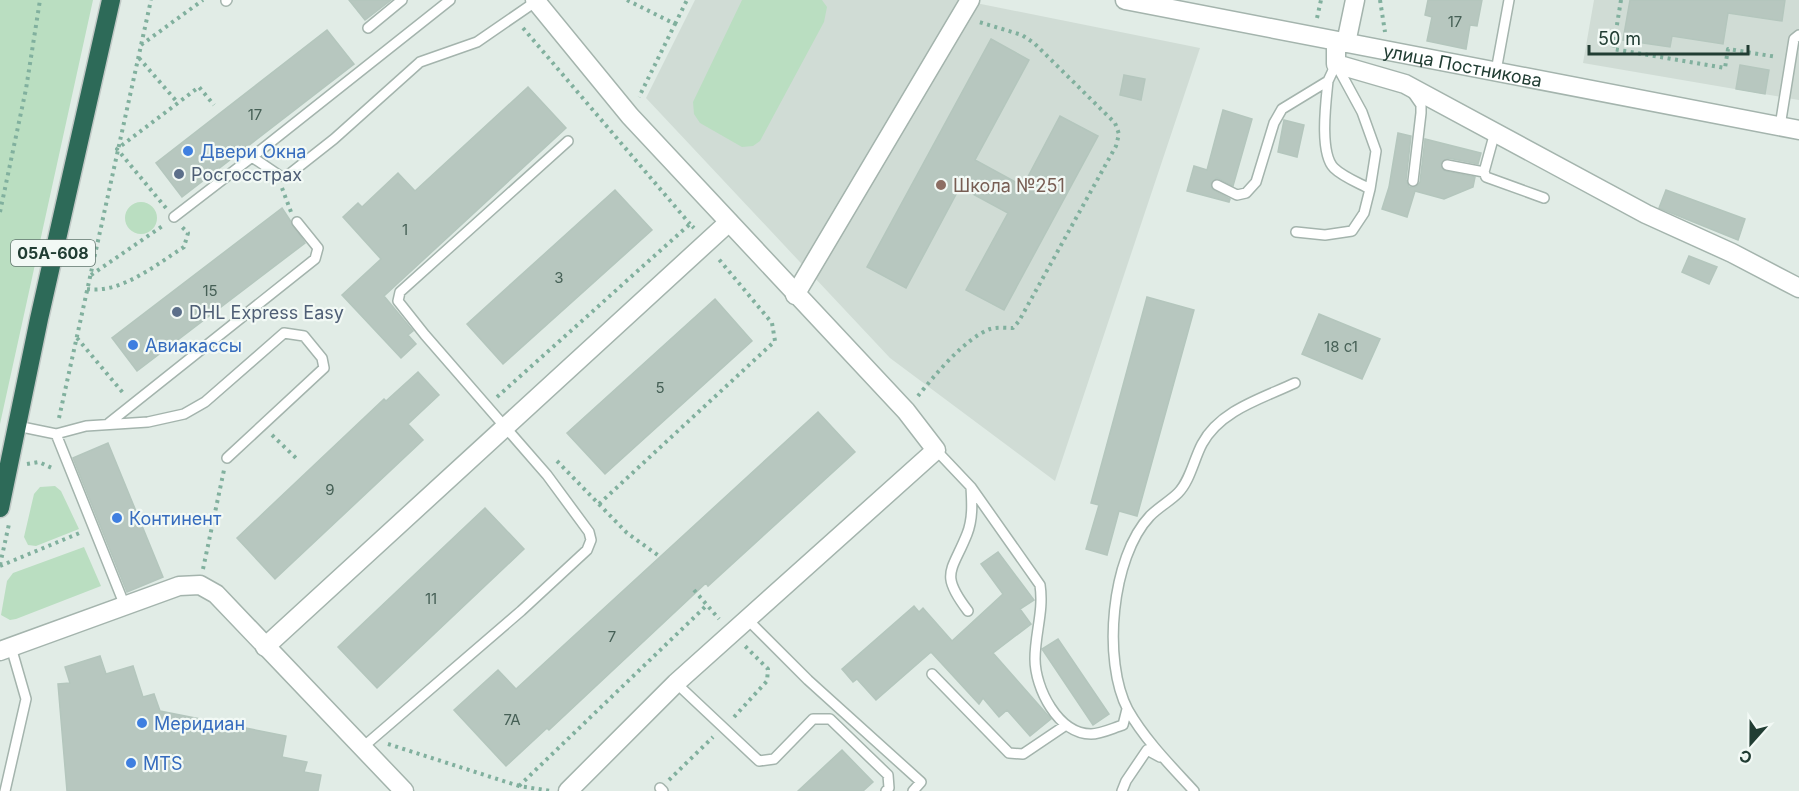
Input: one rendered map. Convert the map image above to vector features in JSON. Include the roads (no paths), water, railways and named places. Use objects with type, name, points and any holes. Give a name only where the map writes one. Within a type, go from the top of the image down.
[{"type":"highway","name":"05А-608","points":[[5,514],[18,426],[43,298],[111,0]]},
{"type":"street","points":[[795,295],[970,0]]},
{"type":"street","name":"улица Постникова","points":[[1125,0],[1189,6],[1341,42],[1799,130]]},
{"type":"street","points":[[1355,0],[1336,64],[1387,77],[1407,86],[1646,214],[1732,253],[1799,288]]},
{"type":"street","points":[[537,1],[630,116],[795,295],[906,411],[936,450],[676,683],[568,791]]},
{"type":"street","points":[[265,647],[729,222]]},
{"type":"street","points":[[6,649],[180,586],[200,585],[216,594],[404,791]]},
{"type":"lane","points":[[368,28],[402,0]]},
{"type":"lane","points":[[174,217],[450,0]]},
{"type":"lane","points":[[1496,71],[1509,0]]},
{"type":"lane","points":[[252,157],[280,176],[286,176],[334,139],[420,62],[477,42],[537,1]]},
{"type":"lane","points":[[1780,126],[1789,58],[1794,39],[1799,35]]},
{"type":"lane","points":[[1336,64],[1328,81],[1325,118],[1329,157],[1333,168],[1370,189]]},
{"type":"lane","points":[[1296,232],[1325,235],[1352,231],[1364,213],[1370,189],[1376,151],[1362,112],[1336,64]]},
{"type":"lane","points":[[1217,184],[1237,195],[1246,193],[1256,182],[1274,123],[1282,109],[1328,81]]},
{"type":"lane","points":[[1407,86],[1421,105],[1413,181]]},
{"type":"lane","points":[[1495,132],[1484,172],[1486,177],[1544,198]]},
{"type":"lane","points":[[363,747],[521,611],[587,550],[591,540],[589,532],[505,427],[403,310],[398,301],[400,292],[568,141]]},
{"type":"lane","points":[[1447,165],[1484,172]]},
{"type":"lane","points":[[109,423],[315,259],[318,248],[297,222]]},
{"type":"lane","points":[[18,426],[56,434],[109,423],[148,422],[184,414],[205,402],[284,333],[304,336],[322,358],[324,368],[226,458]]},
{"type":"lane","points":[[1194,791],[1165,759],[1127,709],[1118,681],[1112,644],[1123,563],[1149,517],[1180,491],[1210,430],[1229,414],[1295,383]]},
{"type":"lane","points":[[56,434],[125,606]]},
{"type":"lane","points":[[936,450],[971,487],[1040,585],[1042,600],[1036,640],[1035,668],[1039,685],[1048,702],[1066,725],[1075,732],[1092,734],[1122,725],[1127,709]]},
{"type":"lane","points":[[968,611],[954,593],[950,569],[967,534],[972,517],[971,487]]},
{"type":"lane","points":[[747,619],[808,680],[921,782],[914,791]]},
{"type":"lane","points":[[4,791],[26,699],[6,649]]},
{"type":"lane","points":[[933,674],[1009,753],[1023,754],[1066,725]]},
{"type":"lane","points":[[676,683],[759,761],[774,759],[813,719],[830,719],[888,775],[889,788],[886,791]]},
{"type":"lane","points":[[1122,791],[1147,750],[1165,759]]},
{"type":"place","name":"Двери Окна","points":[[188,151]]},
{"type":"place","name":"Росгосстрах","points":[[179,174]]},
{"type":"place","name":"Школа №251","points":[[941,185]]},
{"type":"place","name":"DHL Express Easy","points":[[177,312]]},
{"type":"place","name":"Авиакассы","points":[[133,345]]},
{"type":"place","name":"Континент","points":[[117,518]]},
{"type":"place","name":"Меридиан","points":[[142,723]]},
{"type":"place","name":"MTS","points":[[131,763]]}]
